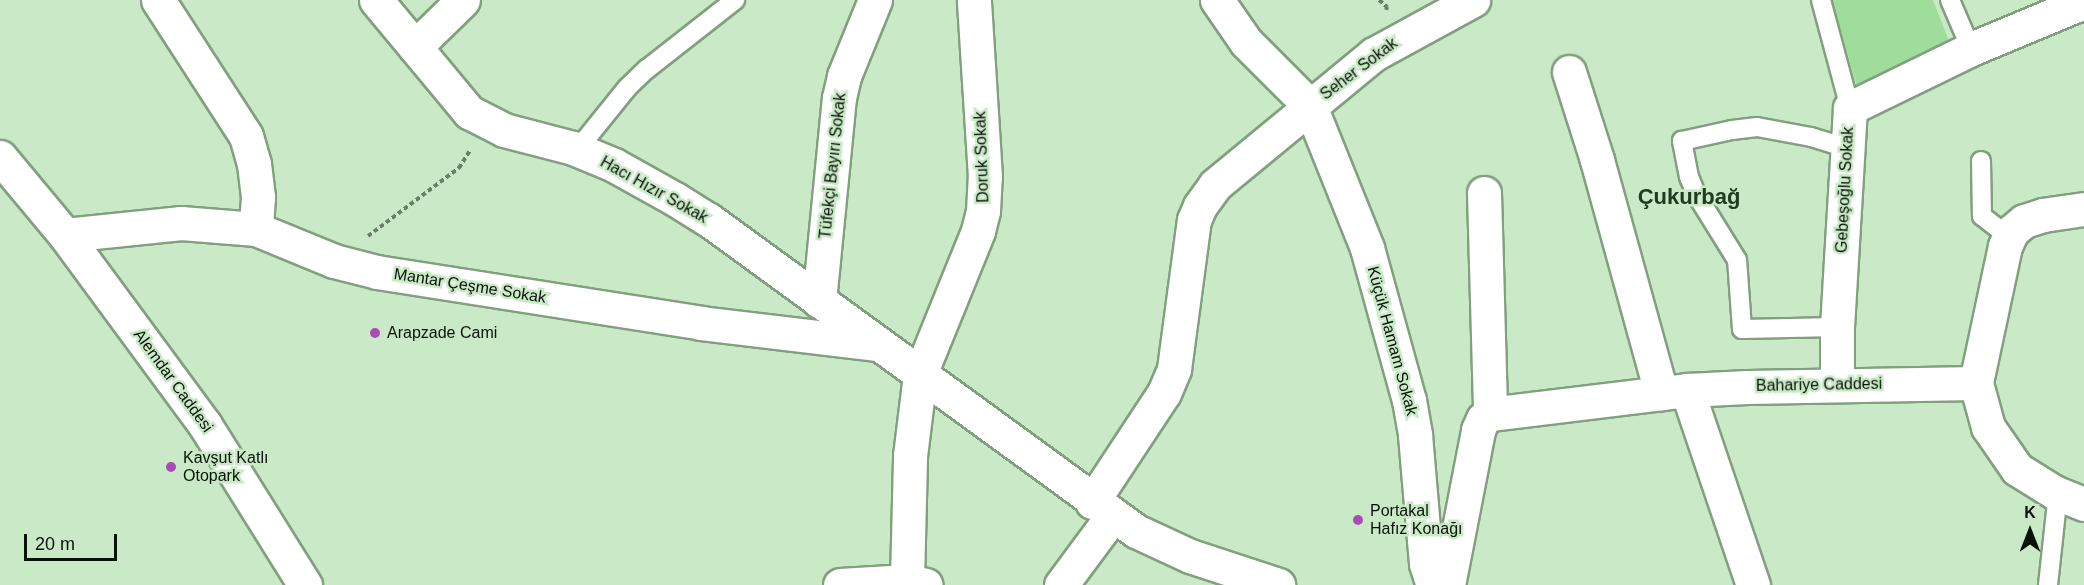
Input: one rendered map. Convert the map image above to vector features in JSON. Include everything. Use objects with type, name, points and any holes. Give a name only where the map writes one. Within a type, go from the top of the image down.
[{"type":"street","points":[[158,0],[246,136],[254,164],[258,197],[256,230]]},
{"type":"street","name":"Hacı Hızır Sokak","points":[[376,0],[469,112],[504,130],[577,150],[614,165],[709,220],[1136,531],[1190,556],[1278,585]]},
{"type":"street","points":[[415,47],[463,0]]},
{"type":"street","name":"Tüfekçi Bayırı Sokak","points":[[819,301],[839,98],[844,76],[875,0]]},
{"type":"street","name":"Doruk Sokak","points":[[917,583],[910,456],[920,374],[978,231],[983,211],[985,177],[974,0]]},
{"type":"street","points":[[1217,0],[1246,42],[1310,106]]},
{"type":"street","name":"Seher Sokak","points":[[1061,585],[1164,393],[1174,369],[1194,220],[1200,206],[1215,185],[1310,106],[1391,43],[1473,0]]},
{"type":"street","name":"Gebeşoğlu Sokak","points":[[1837,385],[1837,327],[1850,108],[1971,49],[2081,2]]},
{"type":"street","points":[[1569,72],[1674,392],[1753,585]]},
{"type":"street","name":"Küçük Hamam Sokak","points":[[1310,106],[1367,248],[1397,351],[1415,435],[1426,564],[1433,585]]},
{"type":"street","name":"Alemdar Caddesi","points":[[0,157],[12,194],[65,235],[205,425],[305,585]]},
{"type":"street","points":[[1448,585],[1478,430],[1483,419],[1490,414],[1484,193]]},
{"type":"street","points":[[2071,499],[2017,469],[2003,452],[1988,427],[1976,383],[1996,282],[2009,237],[2024,221],[2084,209]]},
{"type":"street","name":"Mantar Çeşme Sokak","points":[[65,235],[181,223],[256,230],[334,261],[377,272],[701,323],[881,345]]},
{"type":"street","name":"Bahariye Caddesi","points":[[1490,414],[1674,392],[1837,385],[1976,383]]},
{"type":"street","points":[[840,585],[917,583]]},
{"type":"lane","points":[[577,150],[627,88],[647,69],[735,0]]},
{"type":"lane","points":[[1821,0],[1850,108]]},
{"type":"lane","points":[[1950,0],[1971,49]]},
{"type":"lane","points":[[1837,327],[1742,329],[1737,260],[1696,194],[1689,177],[1682,141],[1732,130],[1757,128],[1811,137],[1847,148]]},
{"type":"lane","points":[[1981,161],[1982,216],[2009,237]]},
{"type":"lane","points":[[2048,585],[2071,499]]},
{"type":"path","points":[[334,261],[459,168],[487,122]]},
{"type":"green space","points":[[1832,0],[1933,0],[1951,46],[1857,87]]},
{"type":"place","name":"Arapzade Cami","points":[[375,333]]},
{"type":"place","name":"Kavşut Katlı Otopark","points":[[171,467]]},
{"type":"place","name":"Portakal Hafız Konağı","points":[[1358,520]]},
{"type":"district","name":"Çukurbağ","points":[[1689,197]]}]
